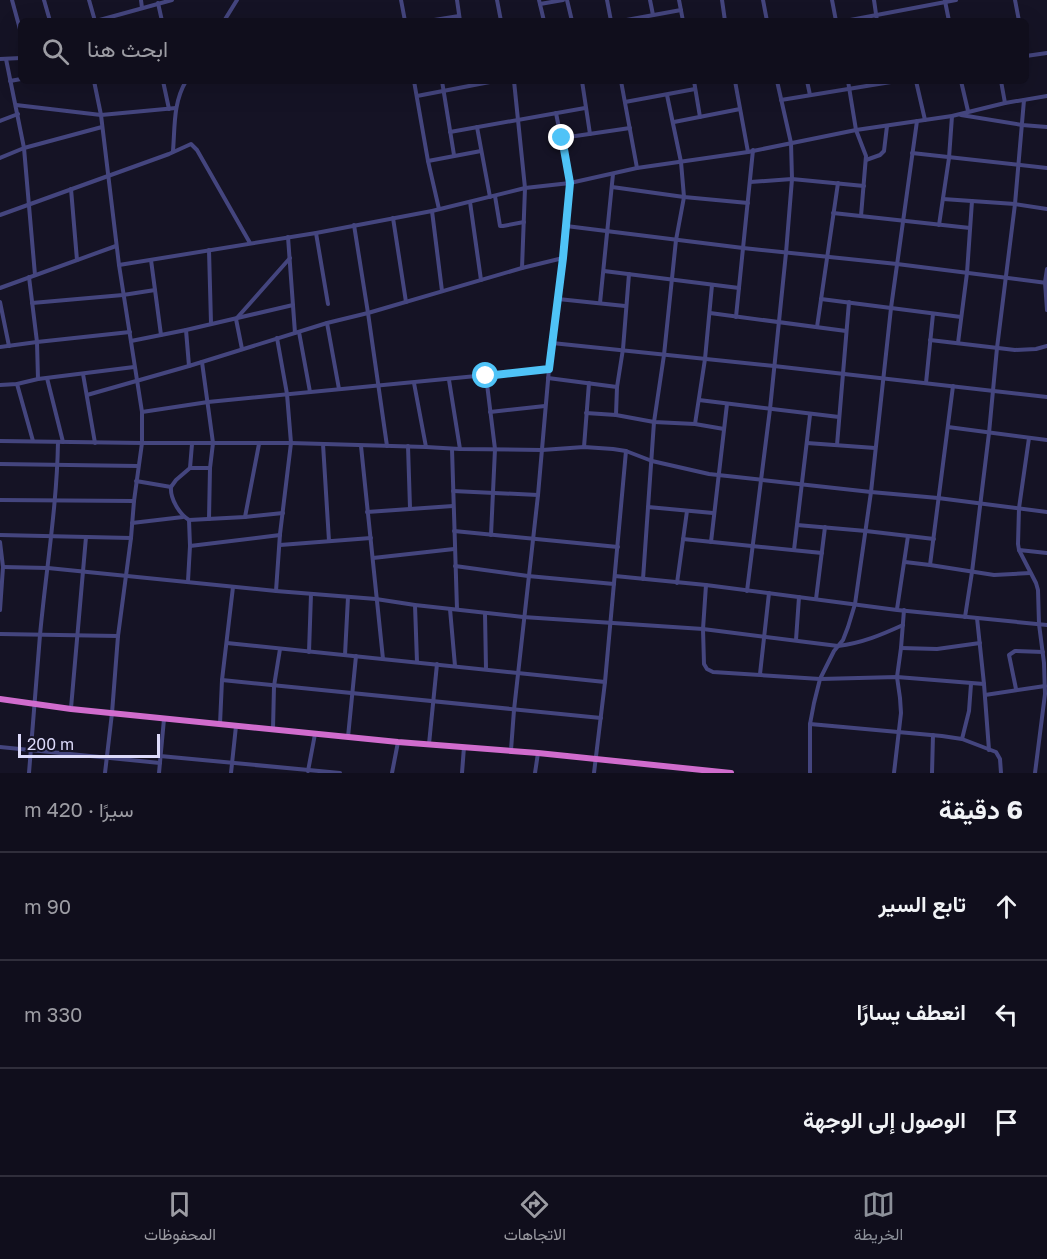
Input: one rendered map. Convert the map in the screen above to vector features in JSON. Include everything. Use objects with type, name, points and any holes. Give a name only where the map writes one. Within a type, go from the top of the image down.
[{"type":"highway","points":[[0,699],[164,719],[731,773]]},
{"type":"street","points":[[12,0],[18,22]]},
{"type":"street","points":[[44,0],[49,18]]},
{"type":"street","points":[[89,0],[94,18]]},
{"type":"street","points":[[141,0],[142,8]]},
{"type":"street","points":[[106,18],[172,0]]},
{"type":"street","points":[[227,18],[237,0]]},
{"type":"street","points":[[401,0],[404,18]]},
{"type":"street","points":[[456,0],[460,18]]},
{"type":"street","points":[[497,0],[500,18]]},
{"type":"street","points":[[543,18],[540,2],[565,0],[571,18]]},
{"type":"street","points":[[608,0],[611,18]]},
{"type":"street","points":[[650,0],[653,15]]},
{"type":"street","points":[[679,0],[682,18]]},
{"type":"street","points":[[722,0],[725,18]]},
{"type":"street","points":[[764,0],[767,18]]},
{"type":"street","points":[[832,0],[835,18]]},
{"type":"street","points":[[874,0],[877,18]]},
{"type":"street","points":[[858,18],[956,0]]},
{"type":"street","points":[[1015,0],[1018,18]]},
{"type":"street","points":[[945,1],[948,18]]},
{"type":"street","points":[[158,3],[161,18]]},
{"type":"street","points":[[637,18],[681,10]]},
{"type":"street","points":[[1029,56],[1047,53]]},
{"type":"street","points":[[0,59],[18,58]]},
{"type":"street","points":[[6,59],[24,148],[35,275]]},
{"type":"street","points":[[10,81],[18,80]]},
{"type":"street","points":[[95,84],[101,115],[123,295],[142,411],[142,443],[118,636],[105,773]]},
{"type":"street","points":[[164,84],[169,109]]},
{"type":"street","points":[[173,151],[176,108],[185,84]]},
{"type":"street","points":[[415,84],[439,209]]},
{"type":"street","points":[[443,84],[453,155]]},
{"type":"street","points":[[417,96],[480,84]]},
{"type":"street","points":[[514,84],[525,188],[522,268]]},
{"type":"street","points":[[582,84],[590,134]]},
{"type":"street","points":[[622,84],[637,168]]},
{"type":"street","points":[[694,84],[700,117]]},
{"type":"street","points":[[736,84],[748,152]]},
{"type":"street","points":[[747,591],[770,409],[792,179],[791,143],[778,84]]},
{"type":"street","points":[[808,84],[810,95]]},
{"type":"street","points":[[849,84],[856,130],[866,160],[861,216]]},
{"type":"street","points":[[781,100],[876,84]]},
{"type":"street","points":[[917,84],[926,120]]},
{"type":"street","points":[[962,84],[968,111]]},
{"type":"street","points":[[1002,84],[1005,103]]},
{"type":"street","points":[[626,102],[695,89]]},
{"type":"street","points":[[643,579],[654,422],[664,355],[676,240],[684,197],[681,162],[667,95]]},
{"type":"street","points":[[119,265],[316,233],[432,211],[525,188],[570,183],[637,168],[748,152],[1047,96]]},
{"type":"street","points":[[965,617],[989,433],[1015,204],[1024,100]]},
{"type":"street","points":[[16,105],[101,115],[176,108]]},
{"type":"street","points":[[450,132],[585,108]]},
{"type":"street","points":[[674,122],[740,109]]},
{"type":"street","points":[[511,751],[517,674],[570,183],[556,113]]},
{"type":"street","points":[[0,120],[18,114]]},
{"type":"street","points":[[955,115],[1047,127]]},
{"type":"street","points":[[939,225],[955,115]]},
{"type":"street","points":[[810,773],[810,724],[820,679],[848,627],[855,604],[871,492],[891,308],[917,121]]},
{"type":"street","points":[[866,160],[884,152],[887,126]]},
{"type":"street","points":[[0,158],[24,148],[102,127]]},
{"type":"street","points":[[477,127],[500,226],[524,222]]},
{"type":"street","points":[[562,138],[630,128]]},
{"type":"street","points":[[0,215],[189,144],[194,145],[250,243]]},
{"type":"street","points":[[736,317],[753,150]]},
{"type":"street","points":[[428,161],[481,151]]},
{"type":"street","points":[[912,153],[1047,168]]},
{"type":"street","points":[[600,303],[613,174]]},
{"type":"street","points":[[750,182],[792,179],[864,186]]},
{"type":"street","points":[[817,327],[838,183]]},
{"type":"street","points":[[612,187],[748,203]]},
{"type":"street","points":[[71,189],[77,260]]},
{"type":"street","points":[[943,199],[1015,204],[1047,209]]},
{"type":"street","points":[[958,343],[967,273],[972,201]]},
{"type":"street","points":[[470,202],[481,280]]},
{"type":"street","points":[[432,211],[442,291]]},
{"type":"street","points":[[833,213],[970,228]]},
{"type":"street","points":[[393,218],[406,302]]},
{"type":"street","points":[[354,225],[387,446]]},
{"type":"street","points":[[566,226],[1046,282]]},
{"type":"street","points":[[316,233],[328,304]]},
{"type":"street","points":[[288,237],[293,305],[310,392]]},
{"type":"street","points":[[0,288],[116,246]]},
{"type":"street","points":[[209,250],[212,323]]},
{"type":"street","points":[[236,319],[290,258]]},
{"type":"street","points":[[87,395],[327,323],[563,258]]},
{"type":"street","points":[[151,260],[161,335]]},
{"type":"street","points":[[1047,269],[1047,310]]},
{"type":"street","points":[[604,271],[739,288]]},
{"type":"street","points":[[615,415],[629,274]]},
{"type":"street","points":[[29,277],[37,342],[38,379]]},
{"type":"street","points":[[695,424],[705,359],[712,285]]},
{"type":"street","points":[[32,303],[155,290]]},
{"type":"street","points":[[558,299],[626,306]]},
{"type":"street","points":[[821,299],[961,317]]},
{"type":"street","points":[[0,302],[9,346]]},
{"type":"street","points":[[837,446],[849,302]]},
{"type":"street","points":[[131,341],[293,305]]},
{"type":"street","points":[[710,313],[846,331]]},
{"type":"street","points":[[926,382],[933,314]]},
{"type":"street","points":[[236,319],[242,349]]},
{"type":"street","points":[[327,323],[339,389]]},
{"type":"street","points":[[186,330],[189,366]]},
{"type":"street","points":[[0,347],[130,332]]},
{"type":"street","points":[[276,591],[291,443],[287,394],[277,338]]},
{"type":"street","points":[[930,340],[1023,350],[1047,346]]},
{"type":"street","points":[[552,343],[1047,397]]},
{"type":"street","points":[[201,362],[213,443],[209,519]]},
{"type":"street","points":[[0,385],[134,367]]},
{"type":"street","points":[[142,411],[207,402],[549,369]]},
{"type":"street","points":[[83,374],[95,442]]},
{"type":"street","points":[[486,376],[495,450],[491,534]]},
{"type":"street","points":[[29,773],[40,634],[60,442],[47,378]]},
{"type":"street","points":[[548,378],[617,387]]},
{"type":"street","points":[[449,380],[460,450]]},
{"type":"street","points":[[414,383],[426,447]]},
{"type":"street","points":[[584,447],[589,383]]},
{"type":"street","points":[[17,384],[33,441]]},
{"type":"street","points":[[930,565],[953,386]]},
{"type":"street","points":[[699,400],[839,417]]},
{"type":"street","points":[[711,542],[727,404]]},
{"type":"street","points":[[490,412],[545,406]]},
{"type":"street","points":[[586,413],[724,429]]},
{"type":"street","points":[[794,550],[810,414]]},
{"type":"street","points":[[948,427],[1047,440]]},
{"type":"street","points":[[1029,438],[1019,508],[1018,550],[1038,590],[1043,652],[1045,694],[1035,773]]},
{"type":"street","points":[[0,441],[291,443],[460,450],[542,450],[584,447],[626,451],[652,461],[719,475],[1047,512]]},
{"type":"street","points":[[807,443],[875,448]]},
{"type":"street","points":[[190,468],[192,444]]},
{"type":"street","points":[[245,517],[259,444]]},
{"type":"street","points":[[323,444],[328,540]]},
{"type":"street","points":[[361,446],[383,659]]},
{"type":"street","points":[[408,447],[410,508]]},
{"type":"street","points":[[452,449],[457,609]]},
{"type":"street","points":[[594,773],[605,682],[626,451]]},
{"type":"street","points":[[0,464],[138,466]]},
{"type":"street","points":[[183,517],[171,494],[171,487],[190,468],[210,468]]},
{"type":"street","points":[[136,481],[171,487]]},
{"type":"street","points":[[453,491],[538,495]]},
{"type":"street","points":[[0,500],[134,501]]},
{"type":"street","points":[[367,512],[453,506]]},
{"type":"street","points":[[648,507],[713,513]]},
{"type":"street","points":[[677,583],[687,511]]},
{"type":"street","points":[[132,523],[183,517],[189,520],[283,513]]},
{"type":"street","points":[[188,581],[189,520]]},
{"type":"street","points":[[797,525],[934,539]]},
{"type":"street","points":[[816,599],[825,527]]},
{"type":"street","points":[[454,531],[618,547]]},
{"type":"street","points":[[0,535],[131,538]]},
{"type":"street","points":[[190,546],[280,535]]},
{"type":"street","points":[[897,610],[908,536]]},
{"type":"street","points":[[71,709],[86,537]]},
{"type":"street","points":[[280,545],[370,538]]},
{"type":"street","points":[[683,539],[822,553]]},
{"type":"street","points":[[0,542],[3,567],[0,610]]},
{"type":"street","points":[[372,558],[454,549]]},
{"type":"street","points":[[1018,550],[1047,553]]},
{"type":"street","points":[[905,562],[994,575],[1030,573]]},
{"type":"street","points":[[454,566],[614,584]]},
{"type":"street","points":[[3,567],[84,571],[376,599],[523,617],[703,629],[838,646],[873,638],[903,625]]},
{"type":"street","points":[[615,576],[706,585],[897,610],[1047,625]]},
{"type":"street","points":[[706,585],[703,629],[704,664],[713,672],[820,679],[897,677],[984,684]]},
{"type":"street","points":[[220,724],[222,680],[233,587]]},
{"type":"street","points":[[760,674],[769,593]]},
{"type":"street","points":[[309,652],[311,594]]},
{"type":"street","points":[[345,655],[348,597]]},
{"type":"street","points":[[796,640],[799,597]]},
{"type":"street","points":[[415,605],[417,662]]},
{"type":"street","points":[[450,609],[455,666]]},
{"type":"street","points":[[894,773],[901,705],[897,677],[904,610]]},
{"type":"street","points":[[486,613],[486,669]]},
{"type":"street","points":[[977,618],[989,750]]},
{"type":"street","points":[[0,634],[118,636]]},
{"type":"street","points":[[227,643],[605,682]]},
{"type":"street","points":[[901,648],[937,649],[980,643]]},
{"type":"street","points":[[273,729],[274,686],[280,649]]},
{"type":"street","points":[[1016,689],[1009,655],[1016,651],[1043,652]]},
{"type":"street","points":[[348,737],[356,657]]},
{"type":"street","points":[[429,744],[436,664]]},
{"type":"street","points":[[222,680],[601,718]]},
{"type":"street","points":[[962,739],[969,711],[971,684]]},
{"type":"street","points":[[985,695],[1045,686]]},
{"type":"street","points":[[159,773],[164,719]]},
{"type":"street","points":[[810,724],[962,739],[996,752],[1001,773]]},
{"type":"street","points":[[231,773],[236,725]]},
{"type":"street","points":[[308,772],[315,734]]},
{"type":"street","points":[[932,773],[933,735]]},
{"type":"street","points":[[392,773],[398,742]]},
{"type":"street","points":[[0,747],[160,763]]},
{"type":"street","points":[[462,773],[464,747]]},
{"type":"street","points":[[535,773],[538,753]]},
{"type":"street","points":[[160,756],[308,772],[340,773]]},
{"type":"street","points":[[647,773],[648,765]]},
{"type":"route","points":[[486,376],[549,369],[570,183],[562,138]]}]
